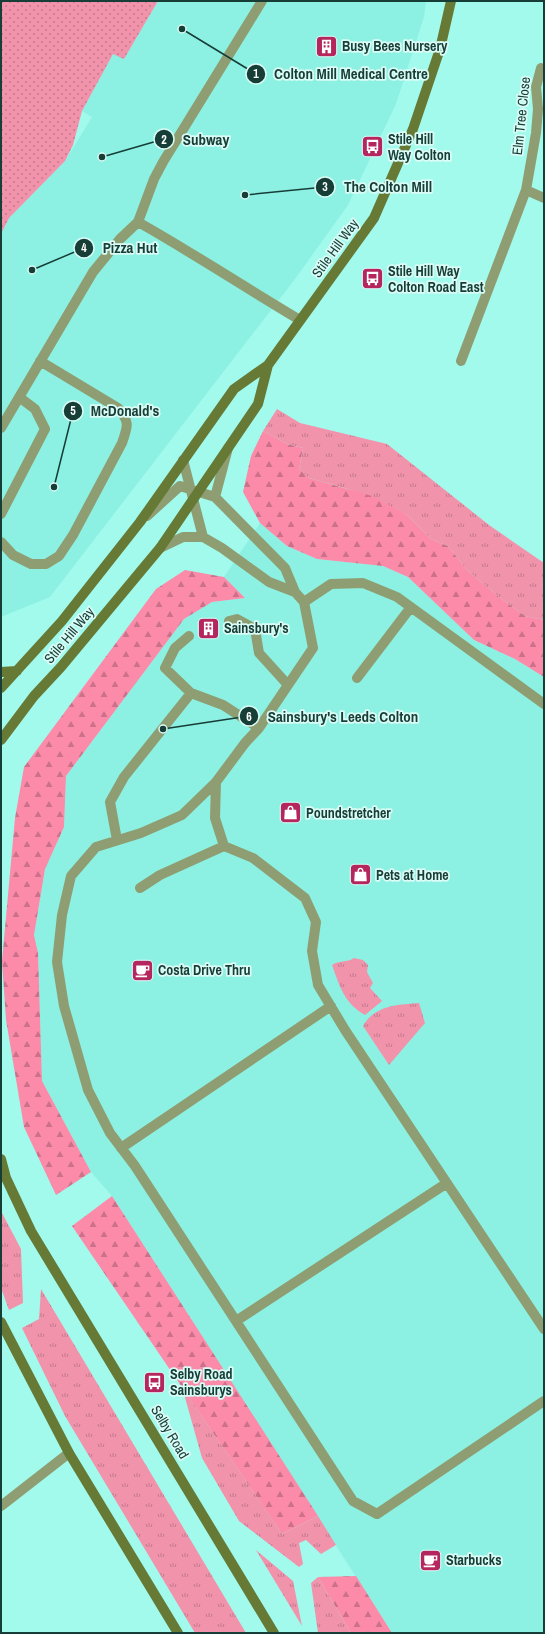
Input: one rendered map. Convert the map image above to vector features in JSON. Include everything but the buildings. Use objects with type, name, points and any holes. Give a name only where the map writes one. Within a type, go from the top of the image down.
[{"type":"street","points":[[1,428],[93,272],[120,239],[138,222],[154,179],[163,162],[262,1]]},
{"type":"street","name":"Stile Hill Way","points":[[1,688],[62,621],[140,522],[234,389],[268,365],[374,218],[413,129],[440,49],[451,1]]},
{"type":"street","name":"Elm Tree Close","points":[[461,361],[526,190],[536,133],[538,109],[536,87],[542,68]]},
{"type":"street","points":[[526,190],[544,198]]},
{"type":"street","points":[[138,222],[196,255],[248,289],[300,320]]},
{"type":"street","points":[[1,542],[13,555],[31,564],[46,564],[59,556],[73,535],[122,443],[127,429],[127,418],[118,408],[40,360]]},
{"type":"street","name":"Stile Hill Way","points":[[1,740],[34,696],[61,667],[160,548],[194,493],[228,448],[258,404],[268,365]]},
{"type":"street","points":[[1,514],[45,429],[35,410],[19,397]]},
{"type":"street","name":"Stile Hill Way","points":[[215,497],[228,448]]},
{"type":"street","points":[[183,460],[194,493],[203,537]]},
{"type":"street","name":"Stile Hill Way","points":[[140,522],[180,486],[194,493],[215,497],[285,568],[295,592],[304,602]]},
{"type":"street","name":"Stile Hill Way","points":[[160,548],[183,537],[203,537],[222,548],[269,582],[295,592]]},
{"type":"street","points":[[544,704],[397,597],[363,582],[331,584],[304,602],[313,648],[258,728],[216,782],[182,815],[141,833],[96,847],[71,876],[62,915],[58,962],[64,1006],[88,1090],[110,1133],[236,1321],[353,1500],[377,1514],[544,1401]]},
{"type":"street","points":[[357,678],[411,607]]},
{"type":"street","points":[[229,621],[237,619],[255,629],[259,653],[288,685]]},
{"type":"street","points":[[189,636],[175,648],[165,668],[190,693],[222,706],[258,728]]},
{"type":"street","points":[[1,672],[16,671]]},
{"type":"street","points":[[117,840],[110,802],[124,777],[190,693]]},
{"type":"street","points":[[216,782],[215,818],[224,846]]},
{"type":"street","points":[[140,888],[160,875],[224,846],[253,858],[305,898],[316,922],[312,951],[318,985],[544,1329]]},
{"type":"street","points":[[121,1148],[331,1006]]},
{"type":"street","name":"Selby Road","points":[[1,1159],[6,1178],[31,1230],[274,1633]]},
{"type":"street","points":[[236,1321],[447,1183]]},
{"type":"street","points":[[1,1322],[69,1453],[178,1633]]},
{"type":"street","points":[[1,1506],[69,1453]]},
{"type":"shaded area","points":[[158,1],[426,1],[424,17],[396,104],[348,205],[295,279],[50,597],[1,617],[1,234],[9,218],[65,161],[92,117],[82,111],[113,53],[124,59]]},
{"type":"shaded area","points":[[260,523],[287,546],[317,559],[383,566],[408,577],[474,640],[515,659],[544,677],[544,1633],[392,1633],[112,1196],[91,1172],[42,1081],[38,953],[34,935],[45,869],[64,827],[66,776],[184,619],[212,602],[245,598],[224,577]]},
{"type":"green space","points":[[1,1],[158,1],[124,59],[113,54],[82,111],[73,145],[65,161],[9,218],[1,234]]},
{"type":"green space","points":[[277,409],[300,423],[387,444],[489,525],[544,563],[544,620],[525,616],[499,597],[467,570],[448,546],[431,539],[407,515],[348,489],[309,478],[299,469],[303,448],[287,444],[263,431]]},
{"type":"green space","points":[[263,431],[287,444],[303,448],[299,469],[309,478],[372,496],[407,515],[431,539],[448,546],[467,570],[499,597],[525,616],[544,620],[544,677],[515,659],[474,640],[408,577],[383,566],[317,559],[287,546],[260,523],[243,492],[251,456]]},
{"type":"green space","points":[[185,570],[224,577],[245,598],[212,602],[184,619],[66,776],[64,827],[45,869],[34,935],[38,953],[42,1081],[91,1172],[56,1195],[24,1127],[6,1020],[2,961],[15,818],[24,767],[156,589]]},
{"type":"green space","points":[[354,958],[363,960],[368,965],[367,972],[373,983],[370,988],[382,1001],[365,1015],[347,1000],[340,987],[332,965],[337,962]]},
{"type":"green space","points":[[419,1003],[425,1023],[389,1065],[363,1026],[374,1014],[387,1007]]},
{"type":"green space","points":[[112,1196],[318,1516],[282,1534],[72,1226]]},
{"type":"green space","points":[[1,1211],[21,1249],[23,1303],[9,1310],[1,1288]]},
{"type":"green space","points":[[41,1289],[246,1633],[195,1633],[65,1416],[22,1328],[39,1319]]},
{"type":"green space","points":[[182,1387],[282,1534],[318,1516],[336,1545],[321,1554],[306,1540],[299,1543],[303,1564],[299,1567],[239,1521],[202,1458]]},
{"type":"green space","points":[[256,1550],[293,1581],[302,1626]]},
{"type":"green space","points":[[356,1576],[392,1633],[351,1633],[318,1577]]},
{"type":"green space","points":[[318,1577],[351,1633],[318,1633],[311,1583]]},
{"type":"place","name":"Colton Mill Medical Centre","points":[[182,29]]},
{"type":"place","name":"Busy Bees Nursery","points":[[326,46]]},
{"type":"place","name":"Stile Hill Way Colton","points":[[373,147]]},
{"type":"place","name":"Subway","points":[[102,157]]},
{"type":"place","name":"The Colton Mill","points":[[245,195]]},
{"type":"place","name":"Pizza Hut","points":[[32,270]]},
{"type":"place","name":"Stile Hill Way Colton Road East","points":[[373,279]]},
{"type":"place","name":"McDonald's","points":[[54,487]]},
{"type":"place","name":"Sainsbury's","points":[[209,628]]},
{"type":"place","name":"Sainsbury's Leeds Colton","points":[[163,729]]},
{"type":"place","name":"Poundstretcher","points":[[291,813]]},
{"type":"place","name":"Pets at Home","points":[[361,875]]},
{"type":"place","name":"Costa Drive Thru","points":[[142,970]]},
{"type":"place","name":"Selby Road Sainsburys","points":[[155,1382]]},
{"type":"place","name":"Starbucks","points":[[430,1560]]}]
